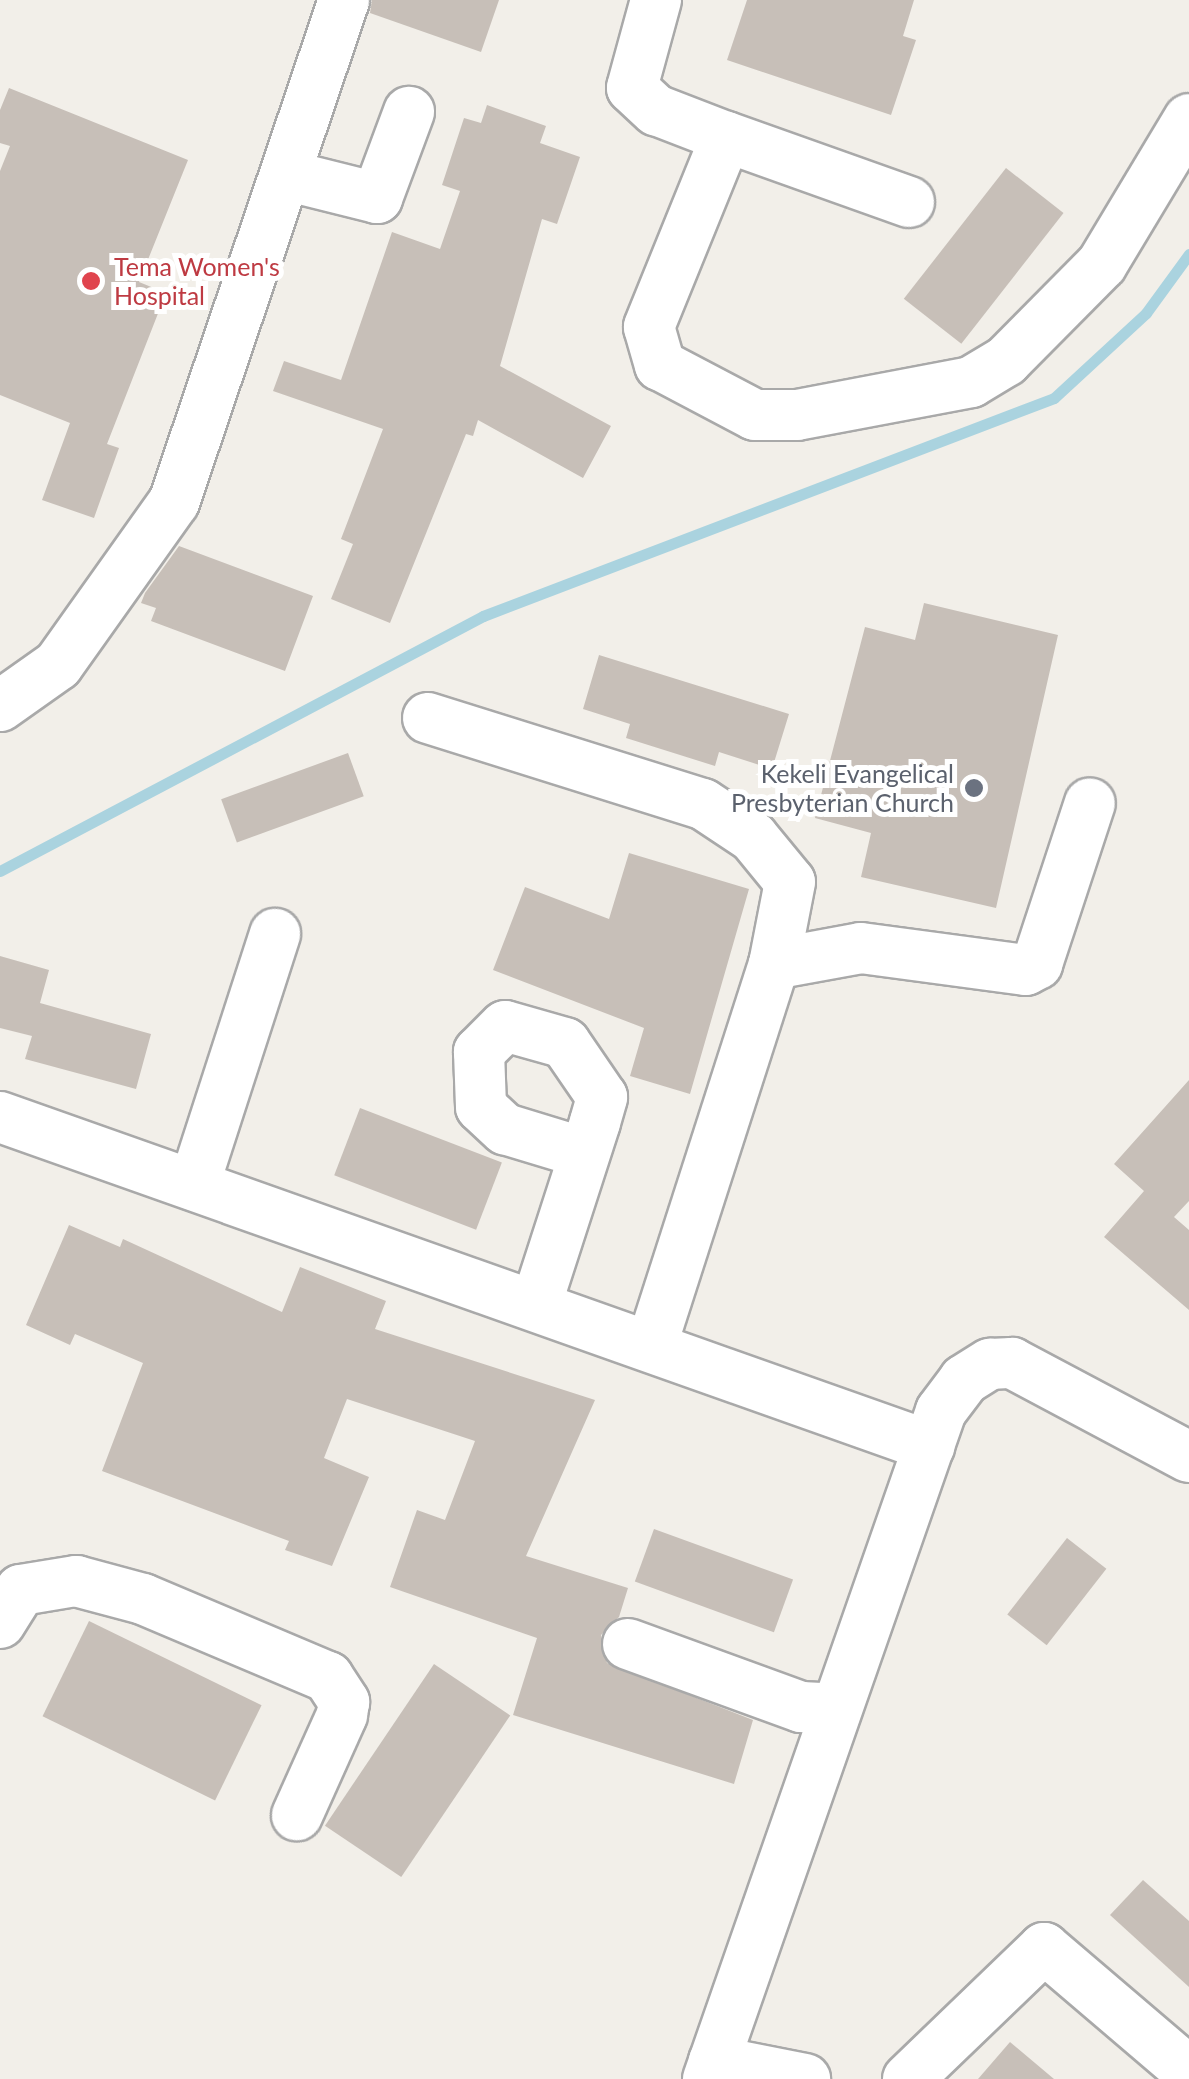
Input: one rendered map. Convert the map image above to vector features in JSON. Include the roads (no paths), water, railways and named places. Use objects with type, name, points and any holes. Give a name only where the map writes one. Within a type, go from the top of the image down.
[{"type":"street","points":[[0,706],[58,665],[174,502],[344,0]]},
{"type":"street","points":[[656,0],[632,88],[656,110],[908,202]]},
{"type":"street","points":[[285,176],[376,198],[409,112]]},
{"type":"street","points":[[726,137],[649,327],[650,346],[660,365],[704,394],[756,414],[797,416],[971,382],[1006,362],[1119,241],[1189,119]]},
{"type":"street","points":[[428,718],[703,804],[753,837],[790,882],[774,964],[652,1345]]},
{"type":"street","points":[[774,964],[861,948],[1026,970],[1036,964],[1090,803]]},
{"type":"street","points":[[194,1184],[274,934]]},
{"type":"street","points":[[0,1117],[928,1446]]},
{"type":"street","points":[[536,1305],[584,1153]]},
{"type":"street","points":[[805,2079],[711,2070],[928,1446],[964,1380],[1012,1362],[1189,1457]]},
{"type":"street","points":[[0,1623],[20,1590],[76,1581],[143,1599],[328,1677],[344,1702],[342,1715],[298,1814]]},
{"type":"street","points":[[628,1644],[802,1706],[836,1709]]},
{"type":"street","points":[[908,2079],[1044,1948],[1189,2072]]},
{"type":"waterway","points":[[0,871],[483,616],[1054,398],[1146,313],[1189,254]]},
{"type":"place","name":"Tema Women's Hospital","points":[[91,281]]},
{"type":"place","name":"Kekeli Evangelical Presbyterian Church","points":[[974,788]]}]
